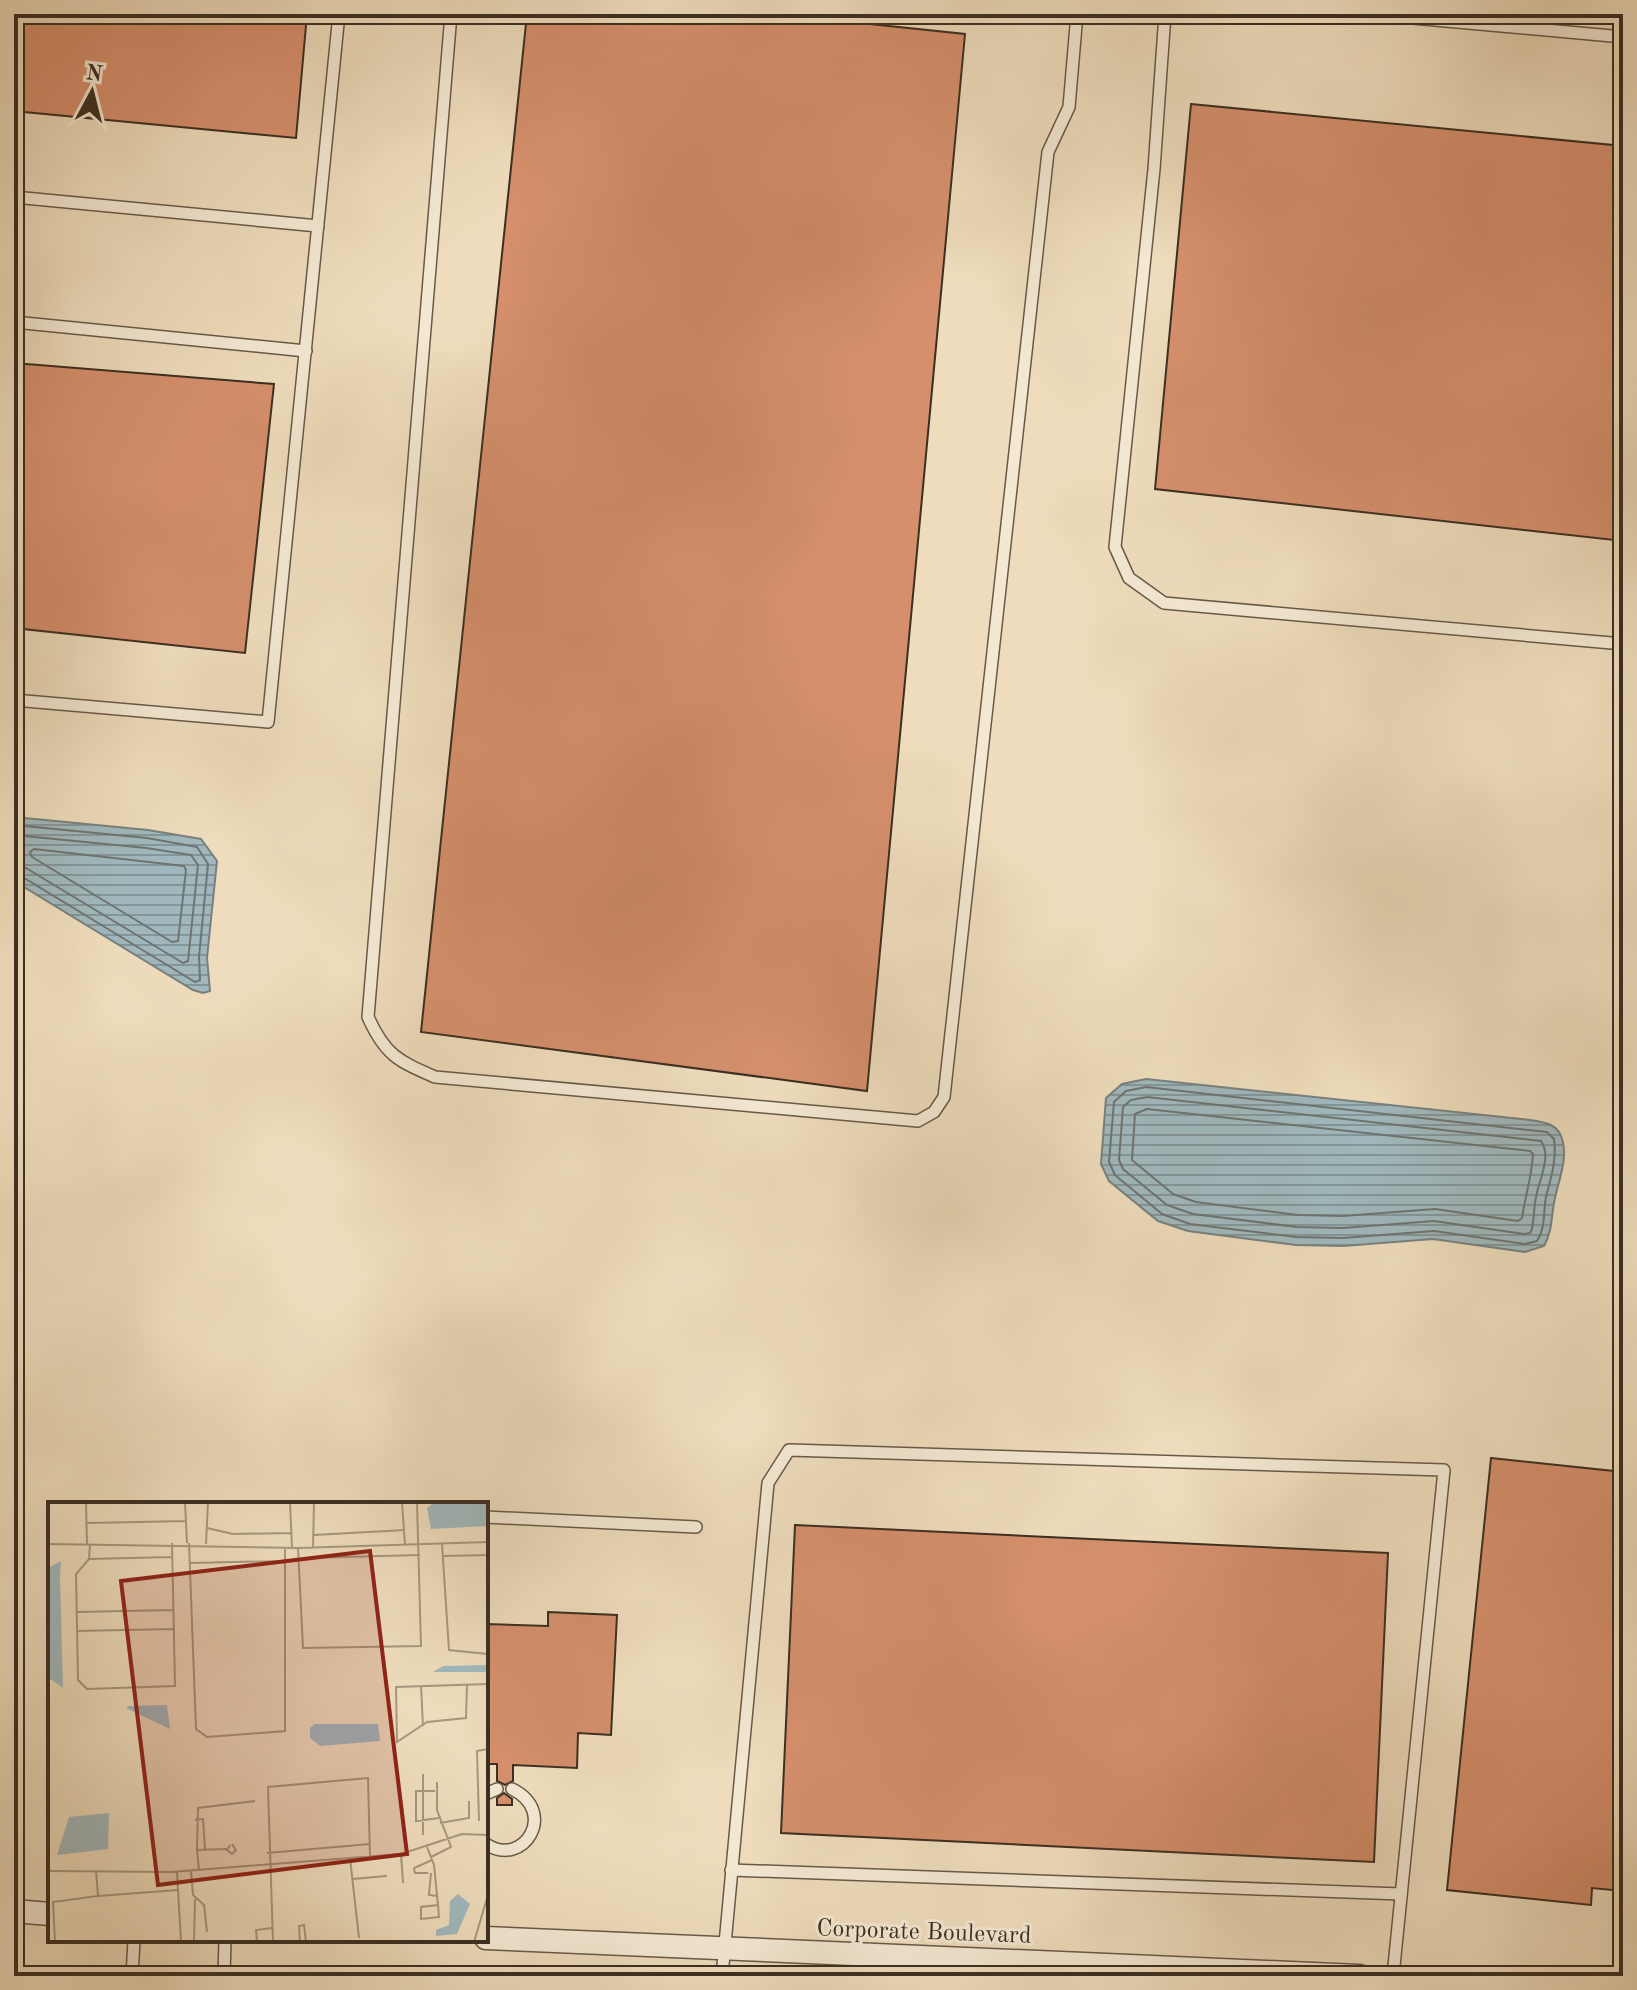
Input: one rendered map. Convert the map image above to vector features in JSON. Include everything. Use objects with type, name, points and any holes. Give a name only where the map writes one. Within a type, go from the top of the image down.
[{"type":"street","points":[[14,1911],[48,1914]]},
{"type":"street","name":"Corporate Boulevard","points":[[488,1938],[1359,1976]]},
{"type":"lane","points":[[14,700],[268,722],[339,14]]},
{"type":"lane","points":[[451,14],[368,1017],[380,1043],[406,1065],[435,1077],[918,1121],[934,1112],[944,1097],[1048,152],[1069,107],[1077,14]]},
{"type":"lane","points":[[1165,14],[1154,169],[1115,547],[1129,578],[1164,603],[1623,644]]},
{"type":"lane","points":[[1368,14],[1623,37]]},
{"type":"lane","points":[[14,197],[318,226]]},
{"type":"lane","points":[[14,322],[306,351]]},
{"type":"lane","points":[[722,1976],[768,1483],[789,1450],[1444,1470],[1393,1976]]},
{"type":"lane","points":[[488,1517],[696,1527]]},
{"type":"lane","points":[[488,1845],[511,1850],[521,1846],[534,1830],[536,1820],[529,1801],[512,1789]]},
{"type":"lane","points":[[731,1870],[1401,1894]]},
{"type":"lane","points":[[132,1976],[134,1942]]},
{"type":"lane","points":[[224,1976],[225,1942]]},
{"type":"water","points":[[14,817],[148,830],[201,839],[217,861],[207,958],[210,991],[203,993],[193,990],[14,881]]},
{"type":"water","points":[[1146,1079],[1548,1124],[1559,1132],[1564,1151],[1547,1240],[1544,1246],[1525,1252],[1433,1239],[1343,1246],[1296,1245],[1188,1231],[1158,1221],[1109,1181],[1101,1164],[1106,1098],[1122,1084]]},
{"type":"building","points":[[14,14],[307,14],[296,138],[14,111]]},
{"type":"building","points":[[527,14],[774,14],[965,34],[867,1091],[421,1032]]},
{"type":"building","points":[[1191,104],[1623,146],[1623,541],[1155,489]]},
{"type":"building","points":[[14,363],[274,384],[245,653],[14,628]]},
{"type":"building","points":[[1491,1458],[1623,1472],[1623,1891],[1592,1888],[1591,1905],[1447,1890]]},
{"type":"building","points":[[795,1525],[1388,1553],[1374,1862],[781,1833]]},
{"type":"building","points":[[548,1612],[617,1615],[611,1735],[578,1733],[577,1768],[513,1765],[513,1781],[505,1785],[497,1781],[497,1764],[488,1764],[488,1624],[548,1626]]},
{"type":"building","points":[[504,1793],[512,1799],[512,1805],[497,1805],[497,1798]]}]
